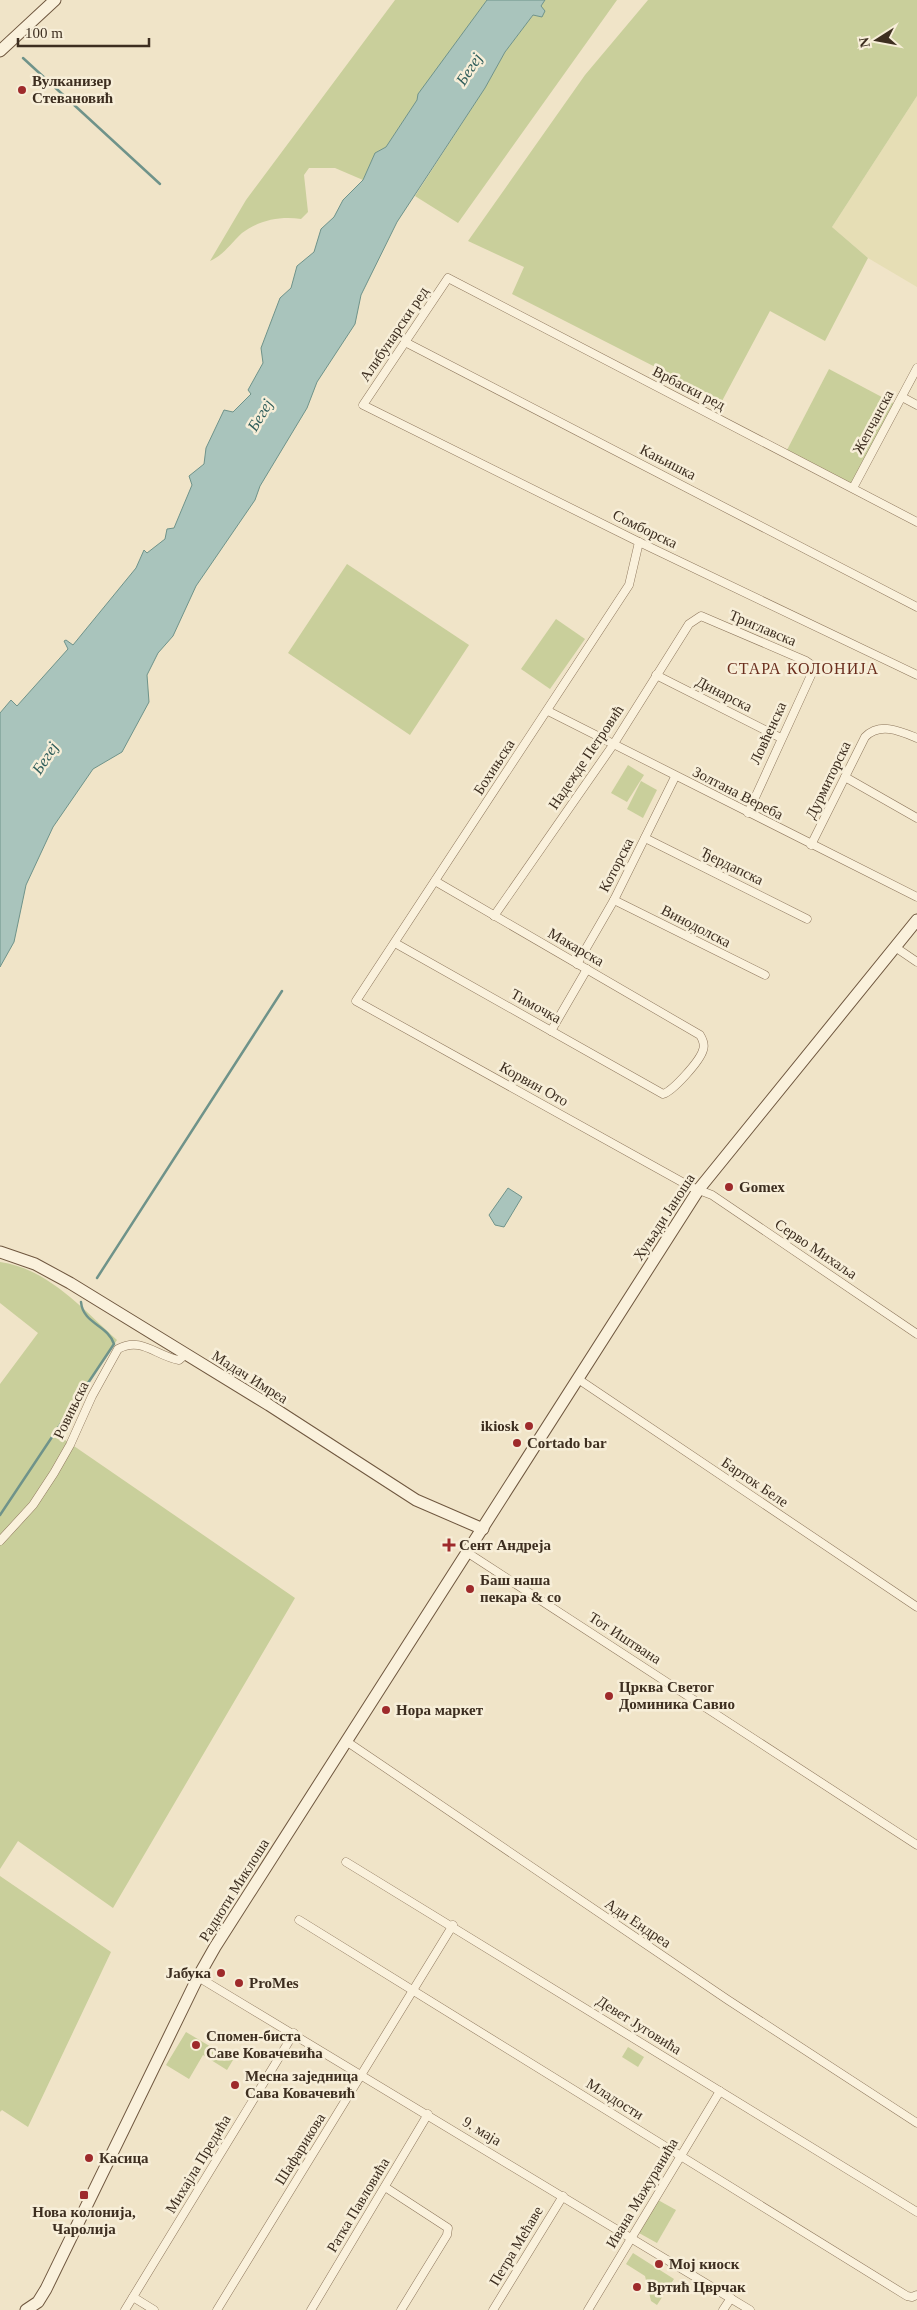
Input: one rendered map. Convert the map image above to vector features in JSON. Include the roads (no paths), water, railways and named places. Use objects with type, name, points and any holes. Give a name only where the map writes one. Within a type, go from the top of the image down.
[{"type":"street","points":[[0,51],[55,0]]},
{"type":"street","name":"Алибунарски ред","points":[[362,405],[448,278]]},
{"type":"street","name":"Врбаски ред","points":[[448,278],[917,522]]},
{"type":"street","name":"Кањишка","points":[[406,342],[917,607]]},
{"type":"street","name":"Жепчанска","points":[[853,488],[917,368]]},
{"type":"street","points":[[902,397],[917,405]]},
{"type":"street","name":"Сомборска","points":[[362,405],[639,542],[917,675]]},
{"type":"street","name":"Бохињска","points":[[356,1001],[629,585],[639,542]]},
{"type":"street","name":"Триглавска","points":[[701,616],[806,661],[813,666]]},
{"type":"street","name":"Надежде Петровић","points":[[494,916],[613,745],[688,624],[701,616]]},
{"type":"street","name":"Ловћенска","points":[[748,813],[812,673],[813,666]]},
{"type":"street","name":"Динарска","points":[[656,675],[781,738]]},
{"type":"street","name":"Золтана Вереба","points":[[548,711],[917,898]]},
{"type":"street","name":"Дурмиторска","points":[[811,845],[865,737],[872,730],[893,730],[917,738]]},
{"type":"street","name":"Которска","points":[[578,964],[614,900],[676,777]]},
{"type":"street","points":[[845,777],[917,818]]},
{"type":"street","name":"Ђердапска","points":[[645,838],[807,919]]},
{"type":"street","name":"Макарска","points":[[436,881],[702,1038],[702,1053],[673,1089],[663,1094]]},
{"type":"street","name":"Винодолска","points":[[614,900],[765,976]]},
{"type":"street","name":"Хуњади Јаноша","points":[[468,1553],[699,1189],[917,920]]},
{"type":"street","name":"Тимочка","points":[[395,943],[663,1094]]},
{"type":"street","points":[[895,947],[917,962]]},
{"type":"street","points":[[551,1031],[586,969]]},
{"type":"street","name":"Корвин Ото","points":[[356,1001],[691,1187],[699,1189]]},
{"type":"street","name":"Серво Михаља","points":[[699,1189],[712,1195],[917,1334]]},
{"type":"street","name":"Мадач Имреа","points":[[0,1252],[22,1259],[48,1271],[186,1354],[416,1500],[483,1529]]},
{"type":"street","name":"Ровињска","points":[[0,1541],[33,1504],[54,1473],[70,1445],[92,1396],[118,1349],[134,1343],[144,1345],[171,1359],[179,1360],[186,1354]]},
{"type":"street","name":"Барток Беле","points":[[578,1379],[917,1607]]},
{"type":"street","name":"Радноти Миклоша","points":[[26,2310],[38,2302],[46,2289],[198,1977],[346,1741],[468,1553]]},
{"type":"street","name":"Тот Иштвана","points":[[468,1553],[917,1845]]},
{"type":"street","name":"Ади Ендреа","points":[[346,1741],[728,2000],[917,2124]]},
{"type":"street","name":"Девет Југовића","points":[[346,1862],[917,2212]]},
{"type":"street","name":"Младости","points":[[299,1920],[907,2296],[917,2294]]},
{"type":"street","name":"Шафарикова","points":[[217,2310],[453,1926]]},
{"type":"street","name":"9. маја","points":[[198,1977],[362,2074],[750,2310]]},
{"type":"street","name":"Михајла Предића","points":[[125,2310],[294,2033]]},
{"type":"street","name":"Ивана Мажуранића","points":[[588,2310],[720,2091]]},
{"type":"street","name":"Ратка Павловића","points":[[311,2310],[428,2114]]},
{"type":"street","points":[[385,2187],[448,2228],[447,2235],[401,2310]]},
{"type":"street","name":"Петра Мећаве","points":[[493,2310],[563,2196]]},
{"type":"street","points":[[133,2297],[154,2310]]},
{"type":"street","points":[[723,2310],[731,2298]]},
{"type":"water","name":"Бегеј","points":[[487,0],[545,0],[541,6],[545,11],[542,17],[533,15],[505,52],[485,88],[397,222],[361,295],[355,324],[317,382],[307,408],[260,486],[255,500],[196,586],[173,636],[158,653],[147,675],[149,702],[122,752],[93,769],[53,827],[26,885],[14,942],[0,967],[0,713],[11,700],[17,706],[68,649],[64,641],[66,640],[73,645],[136,568],[144,550],[147,553],[165,539],[167,529],[174,528],[192,485],[189,476],[204,464],[206,448],[224,410],[233,412],[251,394],[248,390],[263,363],[261,348],[280,298],[291,288],[297,266],[314,252],[321,229],[334,217],[343,200],[363,180],[375,153],[386,147],[417,100],[418,94]]},
{"type":"water","points":[[508,1188],[522,1197],[504,1227],[495,1225],[489,1215]]},
{"type":"waterway","points":[[23,58],[160,184]]},
{"type":"waterway","points":[[97,1278],[282,991]]},
{"type":"waterway","points":[[0,1515],[114,1344],[107,1333],[86,1315],[81,1302]]},
{"type":"place","name":"Вулканизер Стевановић","points":[[22,90]]},
{"type":"place","name":"Gomex","points":[[729,1187]]},
{"type":"place","name":"ikiosk","points":[[529,1426]]},
{"type":"place","name":"Cortado bar","points":[[517,1443]]},
{"type":"place","name":"Сент Андреја","points":[[449,1545]]},
{"type":"place","name":"Баш наша пекара & co","points":[[470,1589]]},
{"type":"place","name":"Црква Светог Доминика Савио","points":[[609,1696]]},
{"type":"place","name":"Нора маркет","points":[[386,1710]]},
{"type":"place","name":"Јабука","points":[[221,1973]]},
{"type":"place","name":"ProMes","points":[[239,1983]]},
{"type":"place","name":"Спомен-биста Саве Ковачевића","points":[[196,2045]]},
{"type":"place","name":"Месна заједница Сава Ковачевић","points":[[235,2085]]},
{"type":"place","name":"Касица","points":[[89,2158]]},
{"type":"place","name":"Нова колонија, Чаролија","points":[[84,2195]]},
{"type":"place","name":"Мој киоск","points":[[659,2264]]},
{"type":"place","name":"Вртић Цврчак","points":[[637,2287]]},
{"type":"district","name":"СТАРА КОЛОНИЈА","points":[[803,668]]}]
